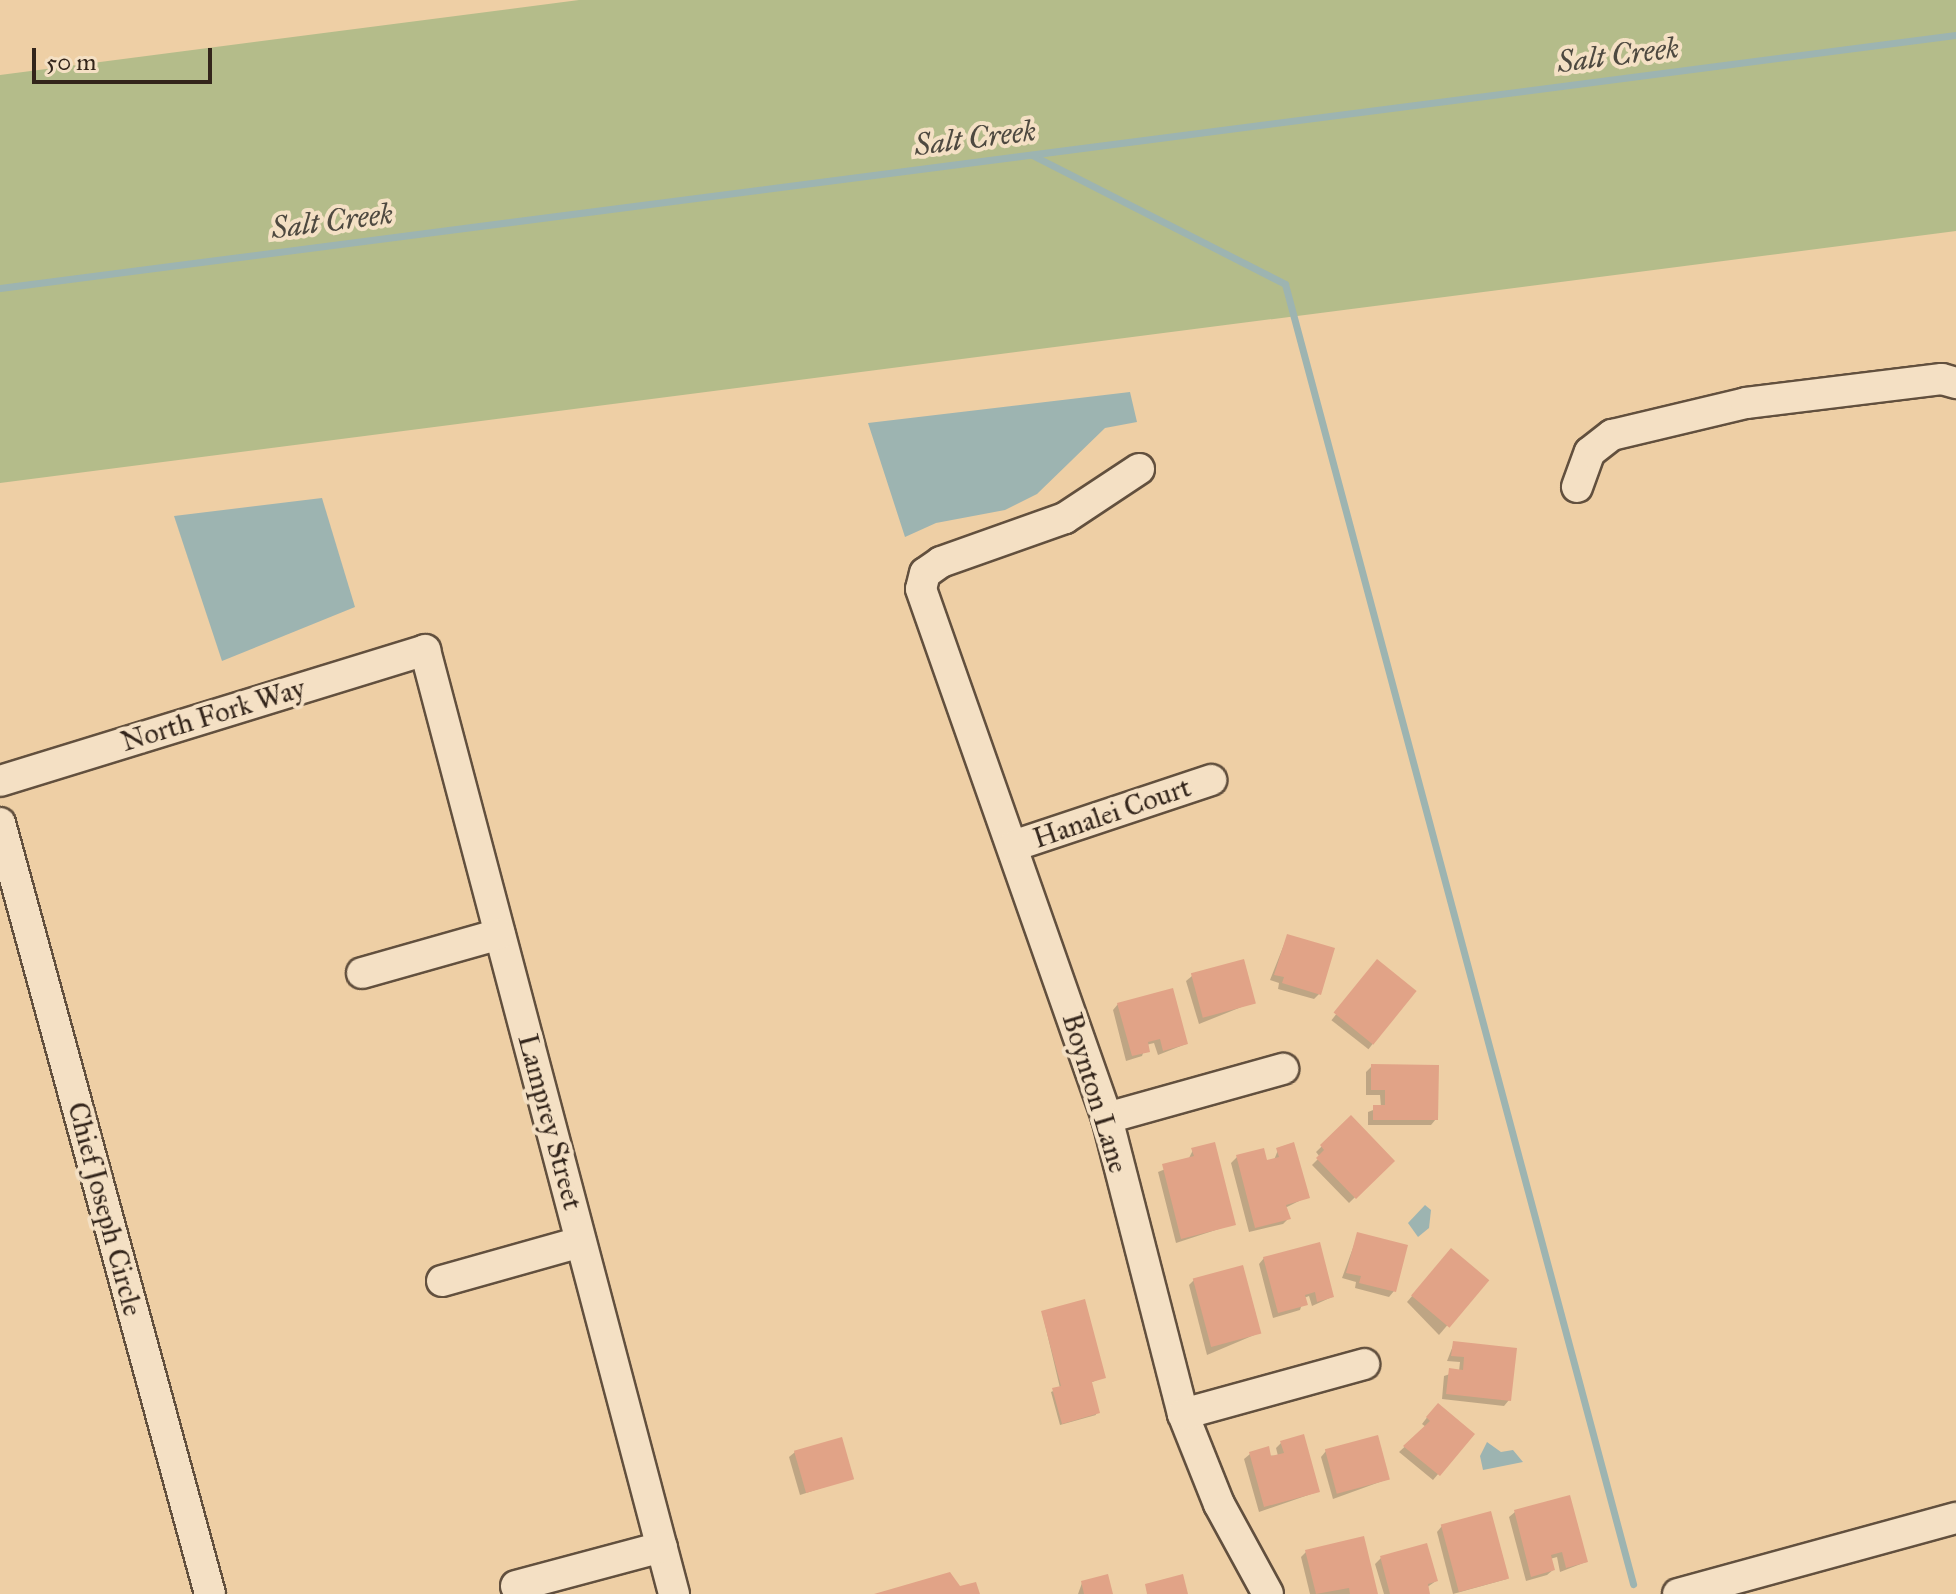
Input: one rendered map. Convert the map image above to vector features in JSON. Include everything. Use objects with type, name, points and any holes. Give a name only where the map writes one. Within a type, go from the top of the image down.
[{"type":"street","points":[[1577,487],[1590,452],[1612,435],[1746,403],[1942,379],[1956,383]]},
{"type":"street","name":"Boynton Lane","points":[[1139,469],[1065,518],[941,562],[925,573],[921,589],[1107,1118],[1183,1414],[1219,1504],[1268,1594]]},
{"type":"street","name":"North Fork Way","points":[[0,781],[425,650]]},
{"type":"street","name":"Lamprey Street","points":[[425,650],[674,1594]]},
{"type":"street","name":"Hanalei Court","points":[[1013,846],[1211,780]]},
{"type":"street","name":"Chief Joseph Circle","points":[[0,823],[210,1594]]},
{"type":"street","points":[[362,973],[500,934]]},
{"type":"street","points":[[1107,1118],[1283,1069]]},
{"type":"street","points":[[442,1281],[581,1242]]},
{"type":"street","points":[[1183,1414],[1364,1364]]},
{"type":"street","points":[[1678,1594],[1956,1518]]},
{"type":"street","points":[[516,1586],[662,1547]]},
{"type":"green space","points":[[579,0],[1956,0],[1956,231],[0,483],[0,75]]},
{"type":"water","points":[[1130,392],[1137,422],[1105,428],[1037,494],[1005,510],[936,523],[905,537],[868,423]]},
{"type":"water","points":[[322,498],[355,607],[222,661],[174,516]]},
{"type":"water","points":[[1425,1205],[1431,1210],[1429,1228],[1418,1237],[1408,1223]]},
{"type":"water","points":[[1487,1442],[1501,1452],[1513,1450],[1523,1462],[1483,1470],[1480,1456]]},
{"type":"building","points":[[1287,934],[1335,948],[1321,995],[1282,983],[1284,977],[1274,975]]},
{"type":"building","points":[[1244,959],[1256,1003],[1203,1018],[1191,973]]},
{"type":"building","points":[[1377,959],[1417,991],[1373,1045],[1334,1013]]},
{"type":"building","points":[[1173,988],[1188,1044],[1163,1051],[1160,1039],[1148,1042],[1150,1052],[1132,1056],[1117,1003]]},
{"type":"building","points":[[1371,1064],[1439,1065],[1438,1120],[1373,1120],[1373,1105],[1385,1105],[1385,1090],[1371,1090]]},
{"type":"building","points":[[1351,1115],[1395,1161],[1356,1199],[1316,1158],[1324,1150],[1320,1145]]},
{"type":"building","points":[[1215,1142],[1236,1225],[1181,1239],[1162,1164],[1194,1156],[1191,1148]]},
{"type":"building","points":[[1294,1142],[1310,1198],[1286,1205],[1291,1219],[1255,1228],[1236,1155],[1264,1148],[1267,1160],[1279,1157],[1276,1148]]},
{"type":"building","points":[[1357,1232],[1408,1245],[1396,1292],[1359,1283],[1361,1276],[1346,1273]]},
{"type":"building","points":[[1320,1242],[1334,1297],[1317,1302],[1315,1292],[1305,1295],[1308,1305],[1278,1313],[1263,1257]]},
{"type":"building","points":[[1451,1248],[1489,1280],[1449,1328],[1411,1295]]},
{"type":"building","points":[[1243,1265],[1261,1334],[1211,1347],[1193,1278]]},
{"type":"building","points":[[1085,1299],[1106,1378],[1092,1382],[1100,1413],[1062,1424],[1052,1388],[1061,1386],[1041,1311]]},
{"type":"building","points":[[1453,1341],[1517,1348],[1511,1401],[1446,1394],[1449,1368],[1463,1370],[1464,1357],[1451,1356]]},
{"type":"building","points":[[1438,1403],[1475,1434],[1440,1476],[1403,1446],[1430,1421],[1426,1417]]},
{"type":"building","points":[[1304,1434],[1320,1492],[1264,1507],[1249,1452],[1269,1446],[1271,1456],[1284,1453],[1280,1441]]},
{"type":"building","points":[[1378,1435],[1390,1479],[1337,1494],[1325,1449]]},
{"type":"building","points":[[842,1437],[854,1479],[806,1493],[794,1451]]},
{"type":"building","points":[[1570,1495],[1588,1562],[1566,1568],[1562,1552],[1551,1555],[1555,1570],[1531,1577],[1514,1510]]},
{"type":"building","points":[[1491,1511],[1509,1579],[1459,1592],[1441,1524]]},
{"type":"building","points":[[1364,1536],[1378,1594],[1350,1594],[1349,1588],[1316,1594],[1305,1550]]},
{"type":"building","points":[[1427,1543],[1438,1581],[1428,1584],[1430,1594],[1390,1594],[1380,1556]]},
{"type":"building","points":[[950,1572],[960,1586],[976,1582],[980,1594],[874,1594]]},
{"type":"building","points":[[1108,1574],[1113,1594],[1084,1594],[1081,1581]]},
{"type":"building","points":[[1183,1574],[1188,1594],[1147,1594],[1145,1584]]},
{"type":"waterway","name":"Salt Creek","points":[[0,288],[1956,35]]},
{"type":"waterway","points":[[1032,155],[1285,284],[1633,1584]]}]
